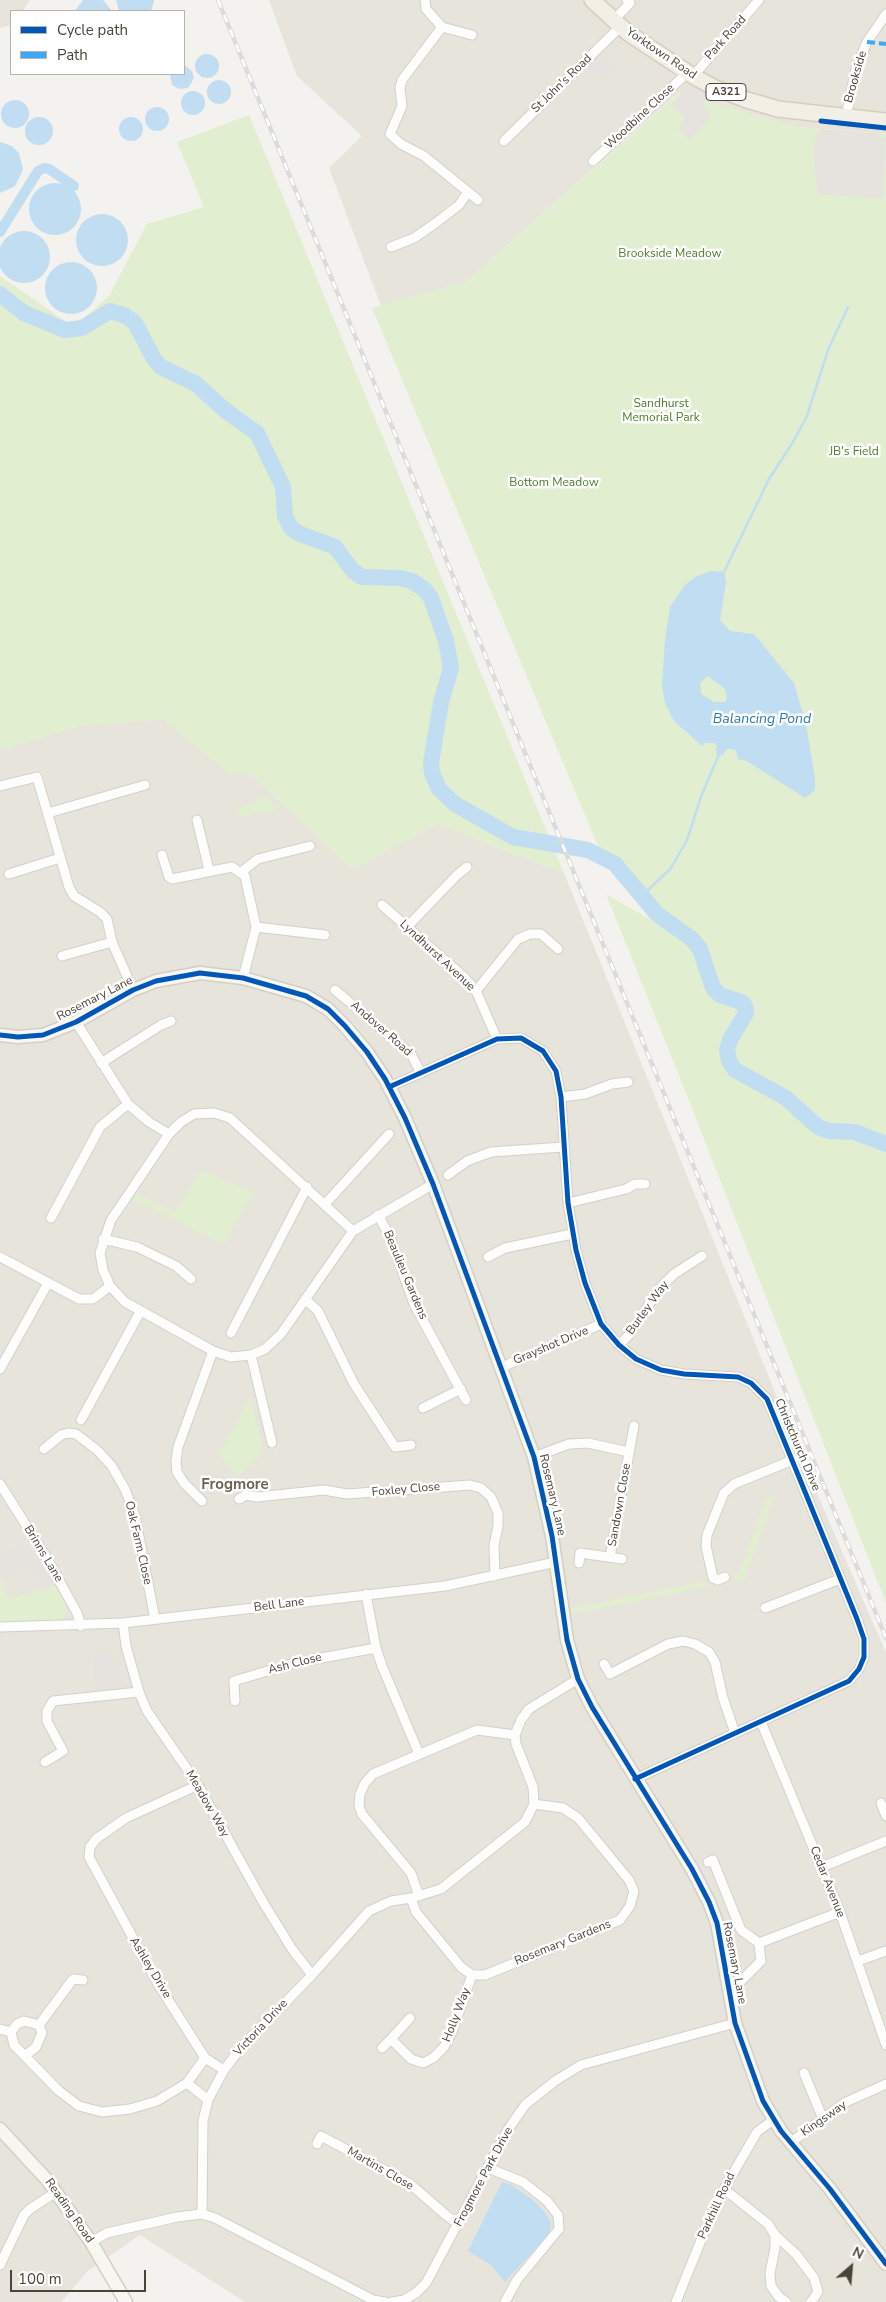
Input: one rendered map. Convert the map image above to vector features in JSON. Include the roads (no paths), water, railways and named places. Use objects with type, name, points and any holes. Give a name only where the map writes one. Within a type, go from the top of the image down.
[{"type":"main road","name":"Yorktown Road","points":[[592,0],[617,24],[690,74],[715,88],[778,109],[886,121]]},
{"type":"street","points":[[425,0],[426,9],[442,27],[472,35]]},
{"type":"street","name":"St John's Road","points":[[504,141],[617,24],[630,3],[627,0]]},
{"type":"street","name":"Park Road","points":[[690,74],[759,0]]},
{"type":"street","name":"Brookside","points":[[846,117],[856,68],[873,31],[886,14]]},
{"type":"street","points":[[442,27],[402,80],[400,88],[402,106],[390,134],[400,144],[424,156],[478,200]]},
{"type":"street","name":"Woodbine Close","points":[[593,161],[690,74]]},
{"type":"street","points":[[391,248],[414,238],[438,222],[458,205],[468,192]]},
{"type":"street","points":[[0,786],[37,777],[69,887],[74,896],[100,912],[107,919],[112,942],[133,990]]},
{"type":"street","points":[[48,813],[144,785]]},
{"type":"street","points":[[197,820],[209,870]]},
{"type":"street","points":[[240,872],[258,859],[310,846]]},
{"type":"street","points":[[162,854],[169,877],[172,879],[201,874],[209,870],[232,867],[245,876],[256,927],[243,978]]},
{"type":"street","points":[[9,874],[60,858]]},
{"type":"street","points":[[407,928],[457,875],[467,867]]},
{"type":"street","name":"Lyndhurst Avenue","points":[[382,905],[476,991],[497,1039]]},
{"type":"street","points":[[256,927],[325,935]]},
{"type":"street","points":[[476,991],[518,939],[530,934],[541,934],[558,950]]},
{"type":"street","points":[[62,956],[112,942]]},
{"type":"street","name":"Rosemary Lane","points":[[0,1036],[43,1035],[76,1022],[133,990],[178,975],[200,973],[243,978],[306,996],[328,1009],[346,1026],[367,1052],[406,1118],[433,1184],[534,1457],[552,1536],[566,1640],[578,1679],[592,1707],[635,1779],[692,1869],[713,1912],[735,2023],[754,2082],[773,2120],[790,2143],[830,2189],[886,2264]]},
{"type":"street","name":"Andover Road","points":[[335,990],[411,1054],[421,1073]]},
{"type":"street","points":[[101,1063],[161,1025],[171,1021]]},
{"type":"street","points":[[76,1022],[128,1104],[143,1117],[169,1134]]},
{"type":"street","name":"Christchurch Drive","points":[[389,1087],[497,1039],[521,1038],[543,1050],[556,1072],[561,1097],[563,1146],[572,1234],[585,1283],[601,1324],[619,1345],[636,1359],[661,1370],[684,1374],[728,1375],[751,1383],[768,1399],[864,1639],[864,1656],[860,1669],[849,1681],[635,1779]]},
{"type":"street","points":[[561,1097],[585,1094],[612,1084],[628,1082]]},
{"type":"street","points":[[51,1218],[100,1127],[128,1104]]},
{"type":"street","name":"Beaulieu Gardens","points":[[353,1231],[326,1204],[230,1118],[214,1113],[194,1114],[181,1122],[169,1134],[110,1220],[100,1253],[103,1270],[110,1286],[124,1302],[213,1351],[231,1357],[251,1355],[275,1342],[353,1231],[433,1184]]},
{"type":"street","points":[[326,1204],[389,1134]]},
{"type":"street","points":[[448,1175],[468,1161],[491,1152],[563,1146]]},
{"type":"street","points":[[568,1203],[626,1189],[635,1184],[645,1184]]},
{"type":"street","points":[[231,1333],[307,1187]]},
{"type":"street","name":"Beaulieu Gardens","points":[[378,1215],[390,1237],[414,1304],[466,1400]]},
{"type":"street","points":[[488,1257],[505,1248],[572,1234]]},
{"type":"street","points":[[103,1239],[137,1246],[176,1266],[191,1279]]},
{"type":"street","name":"Burley Way","points":[[619,1345],[629,1336],[659,1289],[674,1274],[702,1256]]},
{"type":"street","points":[[0,1257],[79,1299],[93,1299],[110,1286]]},
{"type":"street","points":[[0,1369],[48,1283]]},
{"type":"street","points":[[305,1299],[318,1311],[354,1384],[394,1447],[411,1444]]},
{"type":"street","points":[[81,1420],[140,1312]]},
{"type":"street","name":"Grayshot Drive","points":[[500,1368],[601,1324]]},
{"type":"street","points":[[202,1501],[184,1483],[177,1472],[176,1461],[178,1447],[213,1351]]},
{"type":"street","points":[[251,1355],[272,1443]]},
{"type":"street","points":[[423,1408],[461,1389]]},
{"type":"street","name":"Sandown Close","points":[[610,1557],[634,1426]]},
{"type":"street","name":"Oak Farm Close","points":[[44,1449],[61,1435],[68,1433],[76,1434],[111,1465],[125,1489],[135,1516],[154,1619]]},
{"type":"street","name":"Sandown Close","points":[[534,1457],[569,1444],[588,1443],[629,1452]]},
{"type":"street","points":[[725,1578],[718,1580],[713,1578],[706,1546],[708,1535],[724,1493],[734,1484],[794,1460]]},
{"type":"street","name":"Brinns Lane","points":[[0,1484],[45,1555],[77,1613],[81,1626]]},
{"type":"street","name":"Foxley Close","points":[[239,1499],[246,1494],[257,1497],[324,1490],[347,1494],[470,1485],[481,1488],[491,1497],[498,1513],[498,1526],[494,1545],[495,1576]]},
{"type":"street","name":"Sandown Close","points":[[579,1563],[580,1553],[622,1559]]},
{"type":"street","name":"Bell Lane","points":[[0,1627],[123,1624],[445,1586],[556,1562]]},
{"type":"street","points":[[765,1608],[840,1579]]},
{"type":"street","points":[[366,1594],[376,1648],[420,1754]]},
{"type":"street","name":"Meadow Way","points":[[123,1624],[126,1646],[139,1692],[147,1711],[198,1785],[262,1902],[292,1949],[312,1975]]},
{"type":"street","points":[[604,1664],[610,1674],[668,1644],[682,1641],[695,1644],[709,1652],[716,1662],[724,1698],[735,1733]]},
{"type":"street","name":"Ash Close","points":[[235,1701],[234,1681],[294,1663],[376,1648]]},
{"type":"street","points":[[415,1897],[441,1889],[525,1822],[534,1804],[532,1787],[516,1744],[515,1735],[521,1720],[529,1709],[578,1679]]},
{"type":"street","points":[[45,1762],[63,1751],[46,1720],[47,1711],[53,1701],[139,1692]]},
{"type":"street","name":"Cedar Avenue","points":[[761,1722],[840,1912],[886,2045]]},
{"type":"street","points":[[472,1975],[461,1967],[416,1912],[411,1873],[362,1814],[359,1806],[360,1794],[373,1774],[478,1730],[515,1735]]},
{"type":"street","name":"Ashley Drive","points":[[198,1785],[126,1818],[96,1839],[90,1847],[89,1857],[154,1977],[205,2058],[224,2070]]},
{"type":"street","points":[[881,1803],[886,1816]]},
{"type":"street","name":"Rosemary Gardens","points":[[472,1975],[485,1974],[620,1920],[630,1906],[634,1891],[629,1880],[578,1818],[562,1808],[534,1804]]},
{"type":"street","points":[[822,1867],[886,1841]]},
{"type":"street","points":[[708,1862],[713,1860],[741,1930],[759,1943],[761,1961],[740,1982]]},
{"type":"street","name":"Victoria Drive","points":[[202,2214],[202,2121],[208,2100],[224,2070],[240,2049],[312,1975],[369,1911],[390,1901],[415,1897]]},
{"type":"street","points":[[759,1943],[840,1912]]},
{"type":"street","points":[[858,1961],[886,1951]]},
{"type":"street","name":"Holly Way","points":[[391,2039],[411,2058],[423,2062],[433,2058],[444,2047],[452,2032],[472,1975]]},
{"type":"street","points":[[39,2025],[73,1979],[83,1980]]},
{"type":"street","points":[[382,2048],[410,2018]]},
{"type":"street","points":[[11,2032],[21,2022],[39,2025]]},
{"type":"street","name":"Frogmore Park Drive","points":[[392,2302],[404,2300],[416,2293],[426,2283],[507,2131],[525,2105],[554,2081],[581,2066],[735,2023]]},
{"type":"street","points":[[26,2055],[41,2041],[42,2033],[39,2025]]},
{"type":"street","points":[[0,2029],[11,2032]]},
{"type":"street","points":[[11,2032],[12,2042],[59,2091],[79,2106],[102,2112],[130,2109],[157,2101],[187,2083],[205,2058]]},
{"type":"street","points":[[804,2074],[823,2119]]},
{"type":"street","points":[[187,2083],[208,2100]]},
{"type":"street","name":"Kingsway","points":[[790,2143],[846,2102],[886,2084]]},
{"type":"street","name":"Parkhill Road","points":[[676,2302],[724,2188],[757,2132],[773,2120]]},
{"type":"street","name":"Reading Road","points":[[0,2129],[21,2150],[56,2192],[91,2242],[126,2302]]},
{"type":"street","name":"Martins Close","points":[[321,2136],[409,2183],[459,2224]]},
{"type":"street","points":[[488,2168],[523,2182],[547,2201],[558,2215],[559,2229],[517,2280],[505,2302]]},
{"type":"street","points":[[724,2188],[768,2224],[775,2235],[796,2254],[817,2283],[818,2292],[811,2302]]},
{"type":"street","points":[[0,2265],[24,2216],[30,2209],[56,2192]]},
{"type":"street","points":[[91,2242],[107,2233],[177,2217],[202,2214],[215,2218],[373,2300],[385,2302]]},
{"type":"street","points":[[775,2235],[770,2273],[772,2286],[778,2297],[786,2302]]},
{"type":"water","points":[[83,0],[103,0],[111,10],[76,10]]},
{"type":"water","points":[[116,0],[154,0],[151,10],[119,10]]},
{"type":"water","points":[[207,54],[216,57],[219,66],[216,75],[207,78],[198,75],[195,66],[198,57]]},
{"type":"water","points":[[185,66],[192,71],[194,78],[188,88],[180,89],[172,85],[170,75],[185,75]]},
{"type":"water","points":[[219,80],[228,83],[231,92],[228,101],[219,104],[210,101],[207,92],[210,83]]},
{"type":"water","points":[[193,91],[202,94],[205,103],[202,112],[193,115],[184,112],[181,103],[184,94]]},
{"type":"water","points":[[15,100],[25,104],[29,114],[25,124],[15,128],[5,124],[1,114],[5,104]]},
{"type":"water","points":[[157,107],[166,110],[169,119],[166,128],[157,131],[148,128],[145,119],[148,110]]},
{"type":"water","points":[[39,117],[49,121],[53,131],[49,141],[39,145],[29,141],[25,131],[29,121]]},
{"type":"water","points":[[131,117],[140,120],[143,129],[140,138],[131,141],[122,138],[119,129],[122,120]]},
{"type":"water","points":[[0,142],[12,146],[19,153],[23,170],[15,186],[0,193]]},
{"type":"water","points":[[55,183],[69,187],[77,195],[81,209],[77,223],[69,231],[55,235],[41,231],[33,223],[29,209],[33,195],[41,187]]},
{"type":"water","points":[[102,214],[116,218],[124,226],[128,240],[124,254],[116,262],[102,266],[88,262],[80,254],[76,240],[80,226],[88,218]]},
{"type":"water","points":[[24,231],[34,233],[42,239],[49,252],[48,267],[34,281],[24,283],[14,281],[0,267],[0,247],[14,233]]},
{"type":"water","points":[[71,262],[85,266],[93,274],[97,288],[93,302],[85,310],[71,314],[57,310],[49,302],[45,288],[49,274],[57,266]]},
{"type":"water","name":"Balancing Pond","points":[[711,571],[724,572],[726,581],[720,620],[730,631],[754,634],[794,683],[806,724],[815,778],[815,790],[805,798],[747,761],[738,759],[736,751],[727,749],[722,756],[716,754],[717,746],[714,743],[705,743],[702,746],[674,721],[665,703],[662,685],[665,640],[670,607],[684,586],[695,577]],"holes":[[[708,676],[725,689],[727,698],[725,702],[714,702],[701,694],[700,683]]]},
{"type":"water","points":[[502,2182],[512,2185],[533,2200],[544,2211],[551,2223],[549,2234],[505,2282],[491,2265],[468,2251]]},
{"type":"waterway","points":[[0,232],[38,171],[44,168],[49,169],[74,186]]},
{"type":"waterway","points":[[0,294],[24,313],[65,330],[82,328],[110,311],[126,316],[135,323],[154,359],[161,367],[196,384],[226,411],[257,433],[283,487],[285,516],[291,528],[298,533],[335,547],[353,571],[362,577],[400,578],[412,581],[424,589],[431,598],[446,641],[451,668],[441,702],[431,763],[432,773],[439,789],[455,804],[513,837],[588,850],[615,864],[657,914],[692,939],[700,949],[713,988],[720,995],[741,1002],[745,1006],[746,1013],[730,1040],[727,1050],[729,1061],[735,1070],[786,1098],[818,1127],[829,1131],[855,1132],[886,1144]]},
{"type":"waterway","points":[[724,572],[769,479],[807,416],[828,350],[848,307]]},
{"type":"waterway","points":[[642,896],[671,868],[687,840],[701,797],[720,752]]},
{"type":"railway","points":[[218,0],[886,1638]]},
{"type":"district","name":"Frogmore","points":[[235,1485]]},
{"type":"park label","name":"Brookside Meadow","points":[[670,254]]},
{"type":"park label","name":"Sandhurst Memorial Park","points":[[661,411]]},
{"type":"park label","name":"JB's Field","points":[[854,452]]},
{"type":"park label","name":"Bottom Meadow","points":[[554,483]]}]
